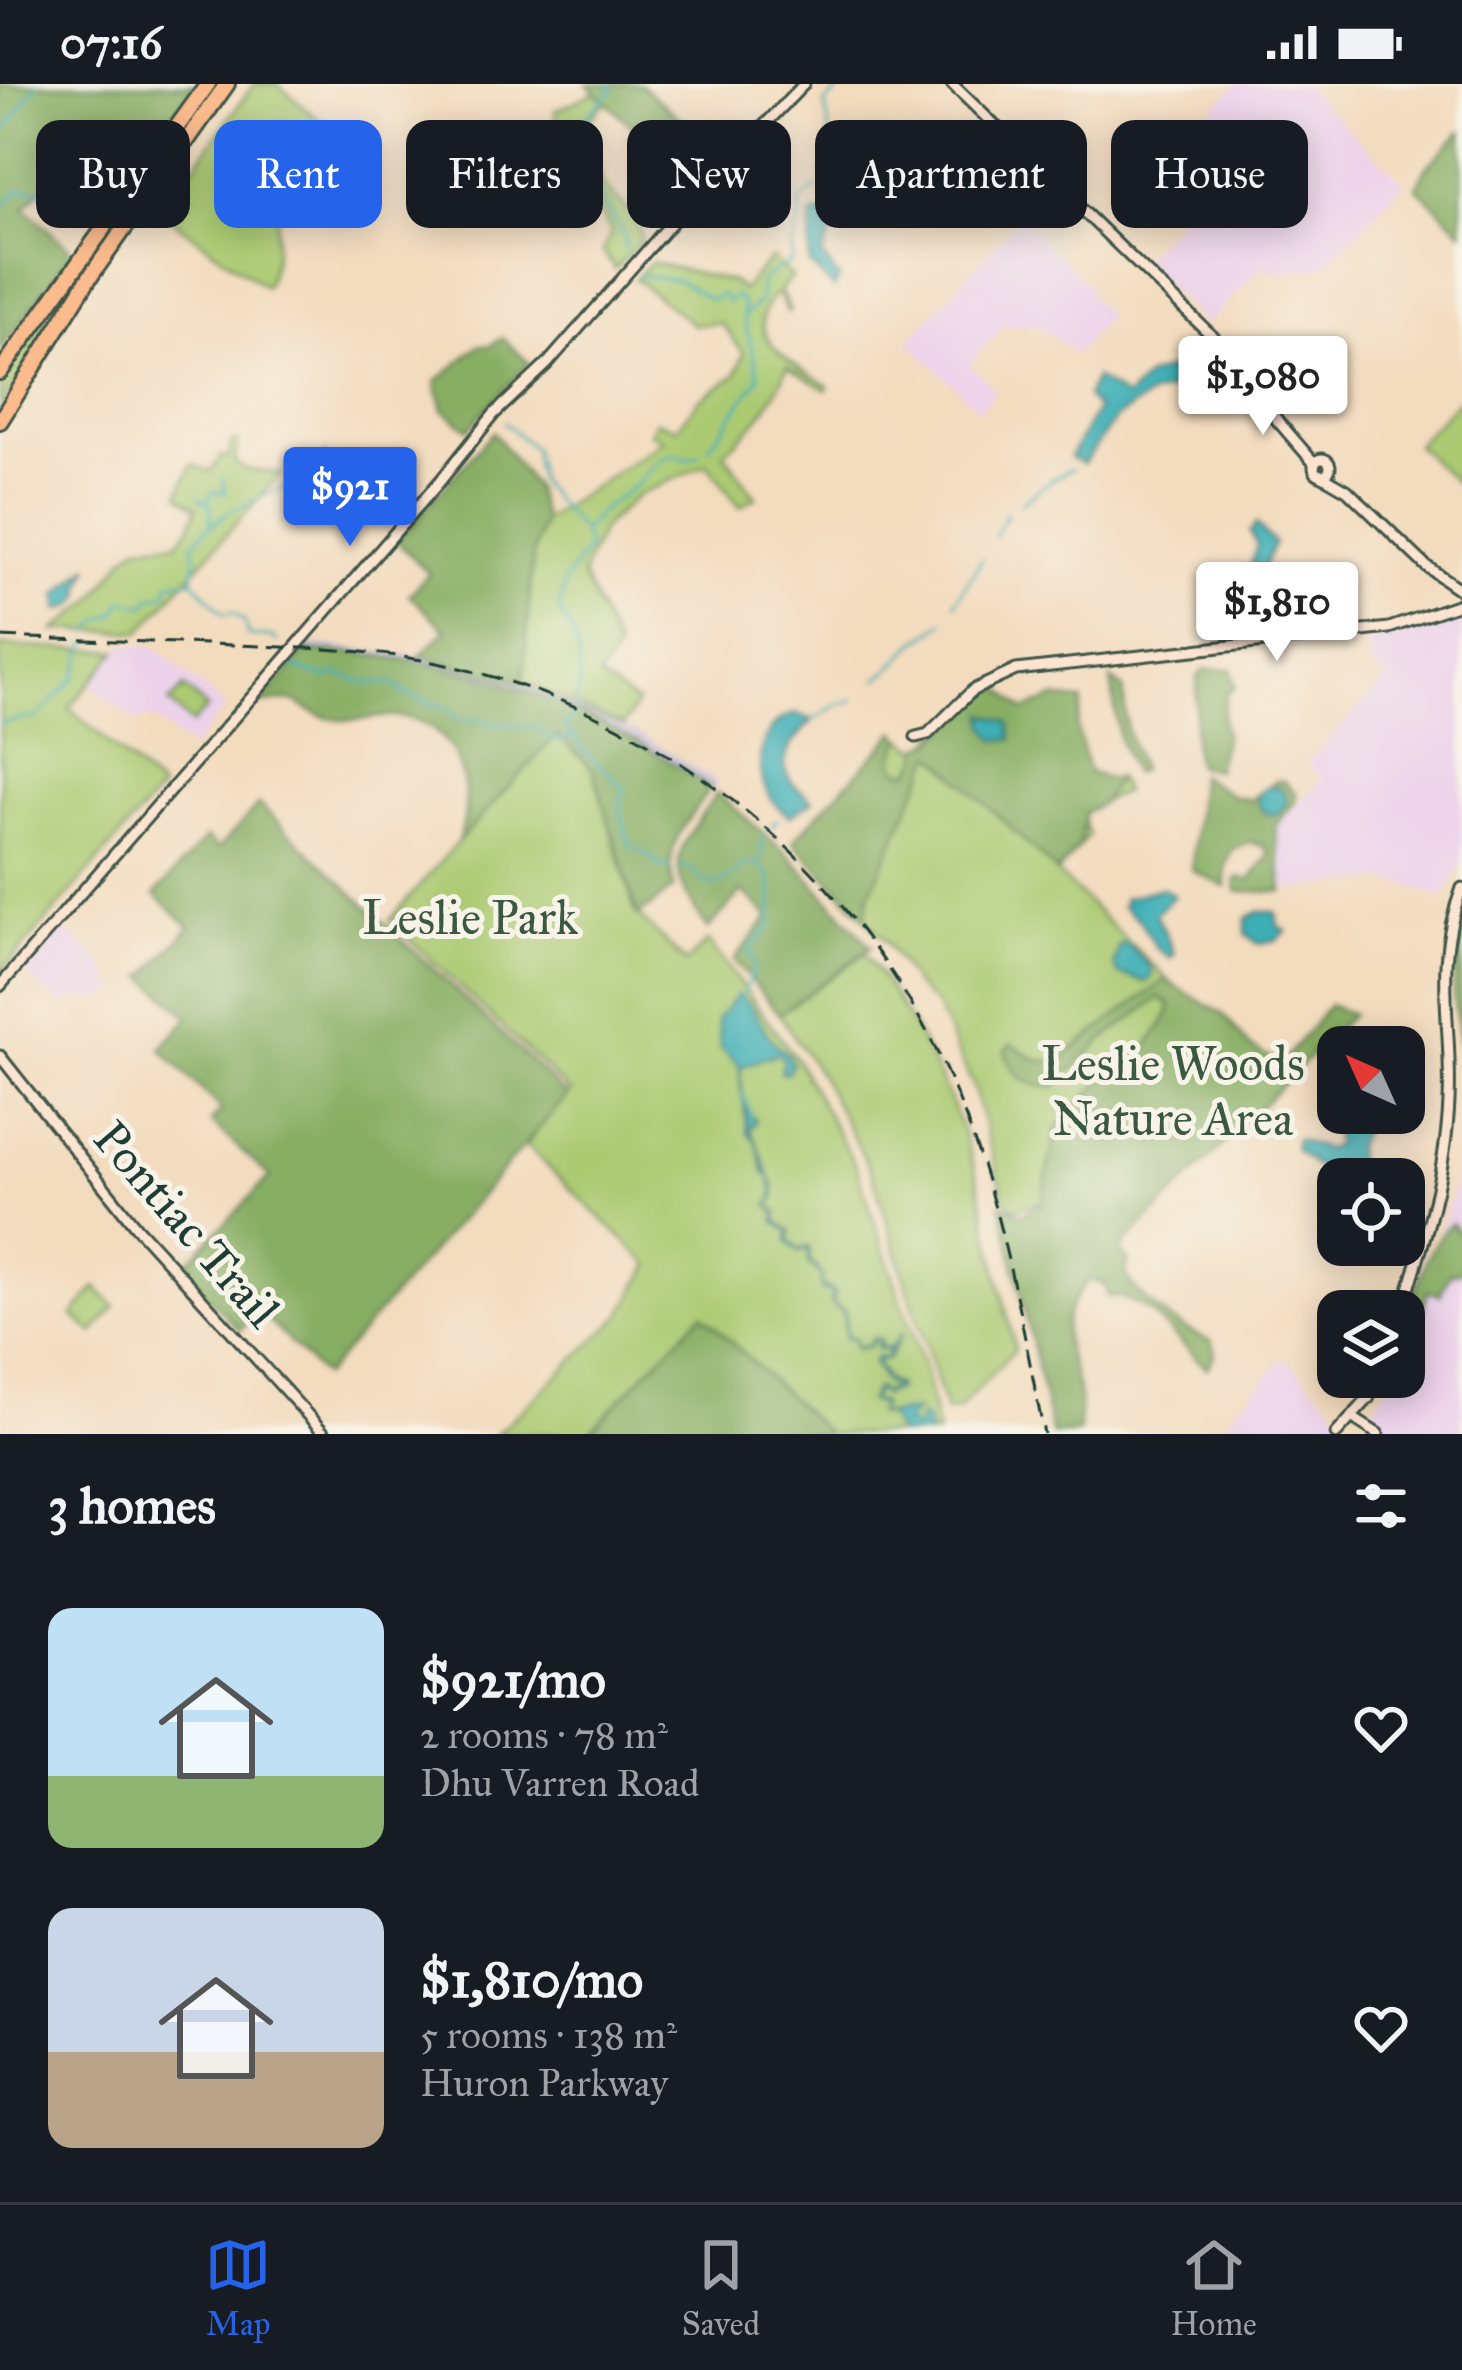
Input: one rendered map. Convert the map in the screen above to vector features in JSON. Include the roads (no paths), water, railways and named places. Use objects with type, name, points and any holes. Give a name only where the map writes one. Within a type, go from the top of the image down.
[{"type":"highway","points":[[0,372],[208,84]]},
{"type":"highway","points":[[0,421],[86,281],[227,84]]},
{"type":"main road","points":[[0,986],[494,414],[548,364],[695,197],[804,84]]},
{"type":"main road","points":[[952,84],[1230,352],[1322,466],[1460,596]]},
{"type":"main road","points":[[1322,466],[1460,596]]},
{"type":"main road","points":[[1417,557],[1429,563]]},
{"type":"main road","points":[[916,737],[928,734],[973,690],[1006,673],[1389,628],[1418,621],[1460,596]]},
{"type":"main road","points":[[1408,1290],[1443,1158],[1450,1099],[1444,958],[1462,888]]},
{"type":"main road","name":"Pontiac Trail","points":[[0,1056],[136,1227],[325,1434]]},
{"type":"main road","points":[[1336,1434],[1366,1398]]},
{"type":"main road","points":[[1353,1418],[1378,1434]]},
{"type":"water","points":[[815,215],[815,228],[833,231],[822,256],[839,278],[834,288],[809,264],[811,216]]},
{"type":"water","points":[[1172,368],[1185,386],[1151,395],[1116,418],[1083,464],[1070,457],[1097,409],[1086,397],[1095,378],[1126,398],[1148,376]]},
{"type":"water","points":[[1256,524],[1274,543],[1261,575],[1250,567],[1257,545],[1250,532]]},
{"type":"water","points":[[90,566],[82,596],[73,606],[59,610],[58,594]]},
{"type":"water","points":[[1233,602],[1243,608],[1250,626],[1224,632],[1216,625]]},
{"type":"water","points":[[797,714],[813,720],[790,748],[786,772],[813,801],[790,816],[767,791],[760,758],[771,729]]},
{"type":"water","points":[[985,714],[1009,722],[1012,739],[996,740],[986,726]]},
{"type":"water","points":[[1272,786],[1282,790],[1286,800],[1282,810],[1272,814],[1262,810],[1258,800],[1262,790]]},
{"type":"water","points":[[1163,888],[1174,896],[1156,914],[1175,954],[1170,958],[1122,906],[1124,898]]},
{"type":"water","points":[[1258,912],[1276,912],[1278,926],[1286,931],[1277,940],[1258,944],[1246,934],[1246,919]]},
{"type":"water","points":[[1120,944],[1127,944],[1150,966],[1152,976],[1147,982],[1118,974],[1114,965]]},
{"type":"water","points":[[737,995],[787,1053],[792,1064],[787,1073],[780,1073],[783,1060],[778,1053],[741,1067],[741,1076],[739,1065],[721,1048],[717,1020]]},
{"type":"water","points":[[744,1100],[756,1120],[754,1126],[749,1125],[755,1139],[748,1133]]},
{"type":"water","points":[[1334,1134],[1362,1134],[1357,1158],[1317,1158],[1317,1168],[1294,1149],[1296,1139],[1326,1149],[1336,1144]]},
{"type":"water","points":[[771,1202],[777,1212],[777,1221],[791,1231],[789,1240],[799,1250],[809,1247],[810,1263],[821,1274],[808,1263],[809,1249],[799,1252],[788,1242],[789,1231],[775,1222],[776,1213],[769,1205]]},
{"type":"water","points":[[822,1279],[822,1289],[828,1288],[835,1294],[832,1303],[845,1312],[846,1337],[854,1338],[856,1348],[870,1345],[874,1338],[879,1339],[881,1344],[877,1348],[891,1348],[902,1333],[888,1359],[874,1362],[886,1381],[896,1384],[898,1389],[883,1395],[877,1389],[870,1401],[881,1403],[882,1406],[879,1410],[881,1405],[869,1401],[876,1388],[883,1393],[897,1388],[885,1383],[873,1362],[877,1357],[887,1359],[888,1350],[876,1348],[879,1342],[874,1339],[870,1346],[856,1349],[853,1339],[845,1338],[844,1313],[831,1303],[832,1292],[821,1290]]},
{"type":"water","points":[[915,1411],[906,1424],[919,1427],[920,1416],[927,1421],[930,1434],[898,1434],[888,1416],[882,1415]]},
{"type":"waterway","points":[[0,137],[38,84]]},
{"type":"waterway","points":[[610,84],[613,89],[574,129],[590,178],[626,240],[625,249]]},
{"type":"waterway","points":[[827,120],[825,104],[845,84]]},
{"type":"waterway","points":[[744,315],[761,301],[763,279],[792,261],[799,203],[815,189]]},
{"type":"waterway","points":[[0,209],[16,192],[36,190]]},
{"type":"waterway","points":[[638,275],[678,280],[712,300],[722,294],[728,303],[735,295],[743,303],[759,378],[709,447]]},
{"type":"waterway","points":[[504,422],[534,449],[538,481],[581,530]]},
{"type":"waterway","points":[[193,580],[196,555],[192,546],[205,530],[230,511],[291,484],[299,473],[321,461],[326,451]]},
{"type":"waterway","points":[[576,700],[578,654],[559,612],[565,580],[588,548],[582,532],[660,459],[699,455]]},
{"type":"waterway","points":[[1021,503],[1072,469]]},
{"type":"waterway","points":[[208,500],[212,492],[225,493],[223,479]]},
{"type":"waterway","points":[[199,498],[211,505],[211,524]]},
{"type":"waterway","points":[[995,536],[1007,513]]},
{"type":"waterway","points":[[955,603],[982,559]]},
{"type":"waterway","points":[[87,633],[115,614],[124,600],[145,606],[152,597],[166,594],[170,582],[193,580],[224,614],[233,613],[244,621],[248,636],[277,641]]},
{"type":"waterway","points":[[877,679],[944,622]]},
{"type":"waterway","points":[[0,723],[37,717],[74,679],[87,643]]},
{"type":"waterway","points":[[285,664],[327,678],[338,674],[365,683],[392,683],[459,719],[536,728],[555,741],[564,742],[571,736]]},
{"type":"waterway","points":[[813,720],[854,700]]},
{"type":"waterway","points":[[574,710],[564,724],[571,736],[624,787],[620,809],[629,844],[660,867],[669,867]]},
{"type":"waterway","points":[[772,827],[777,820]]},
{"type":"waterway","points":[[760,862],[764,836]]},
{"type":"waterway","points":[[681,866],[710,884],[728,879],[747,862],[770,878],[772,924],[748,952],[755,964],[741,1000]]},
{"type":"waterway","points":[[743,1093],[751,1118]]},
{"type":"railway","points":[[0,637],[308,648],[427,661],[514,683],[596,716],[673,759],[745,810],[809,870],[866,937],[915,1011],[955,1091],[997,1217],[1044,1434]]},
{"type":"park label","name":"Leslie Park","points":[[470,917]]},
{"type":"park label","name":"Leslie Woods Nature Area","points":[[1173,1090]]}]
